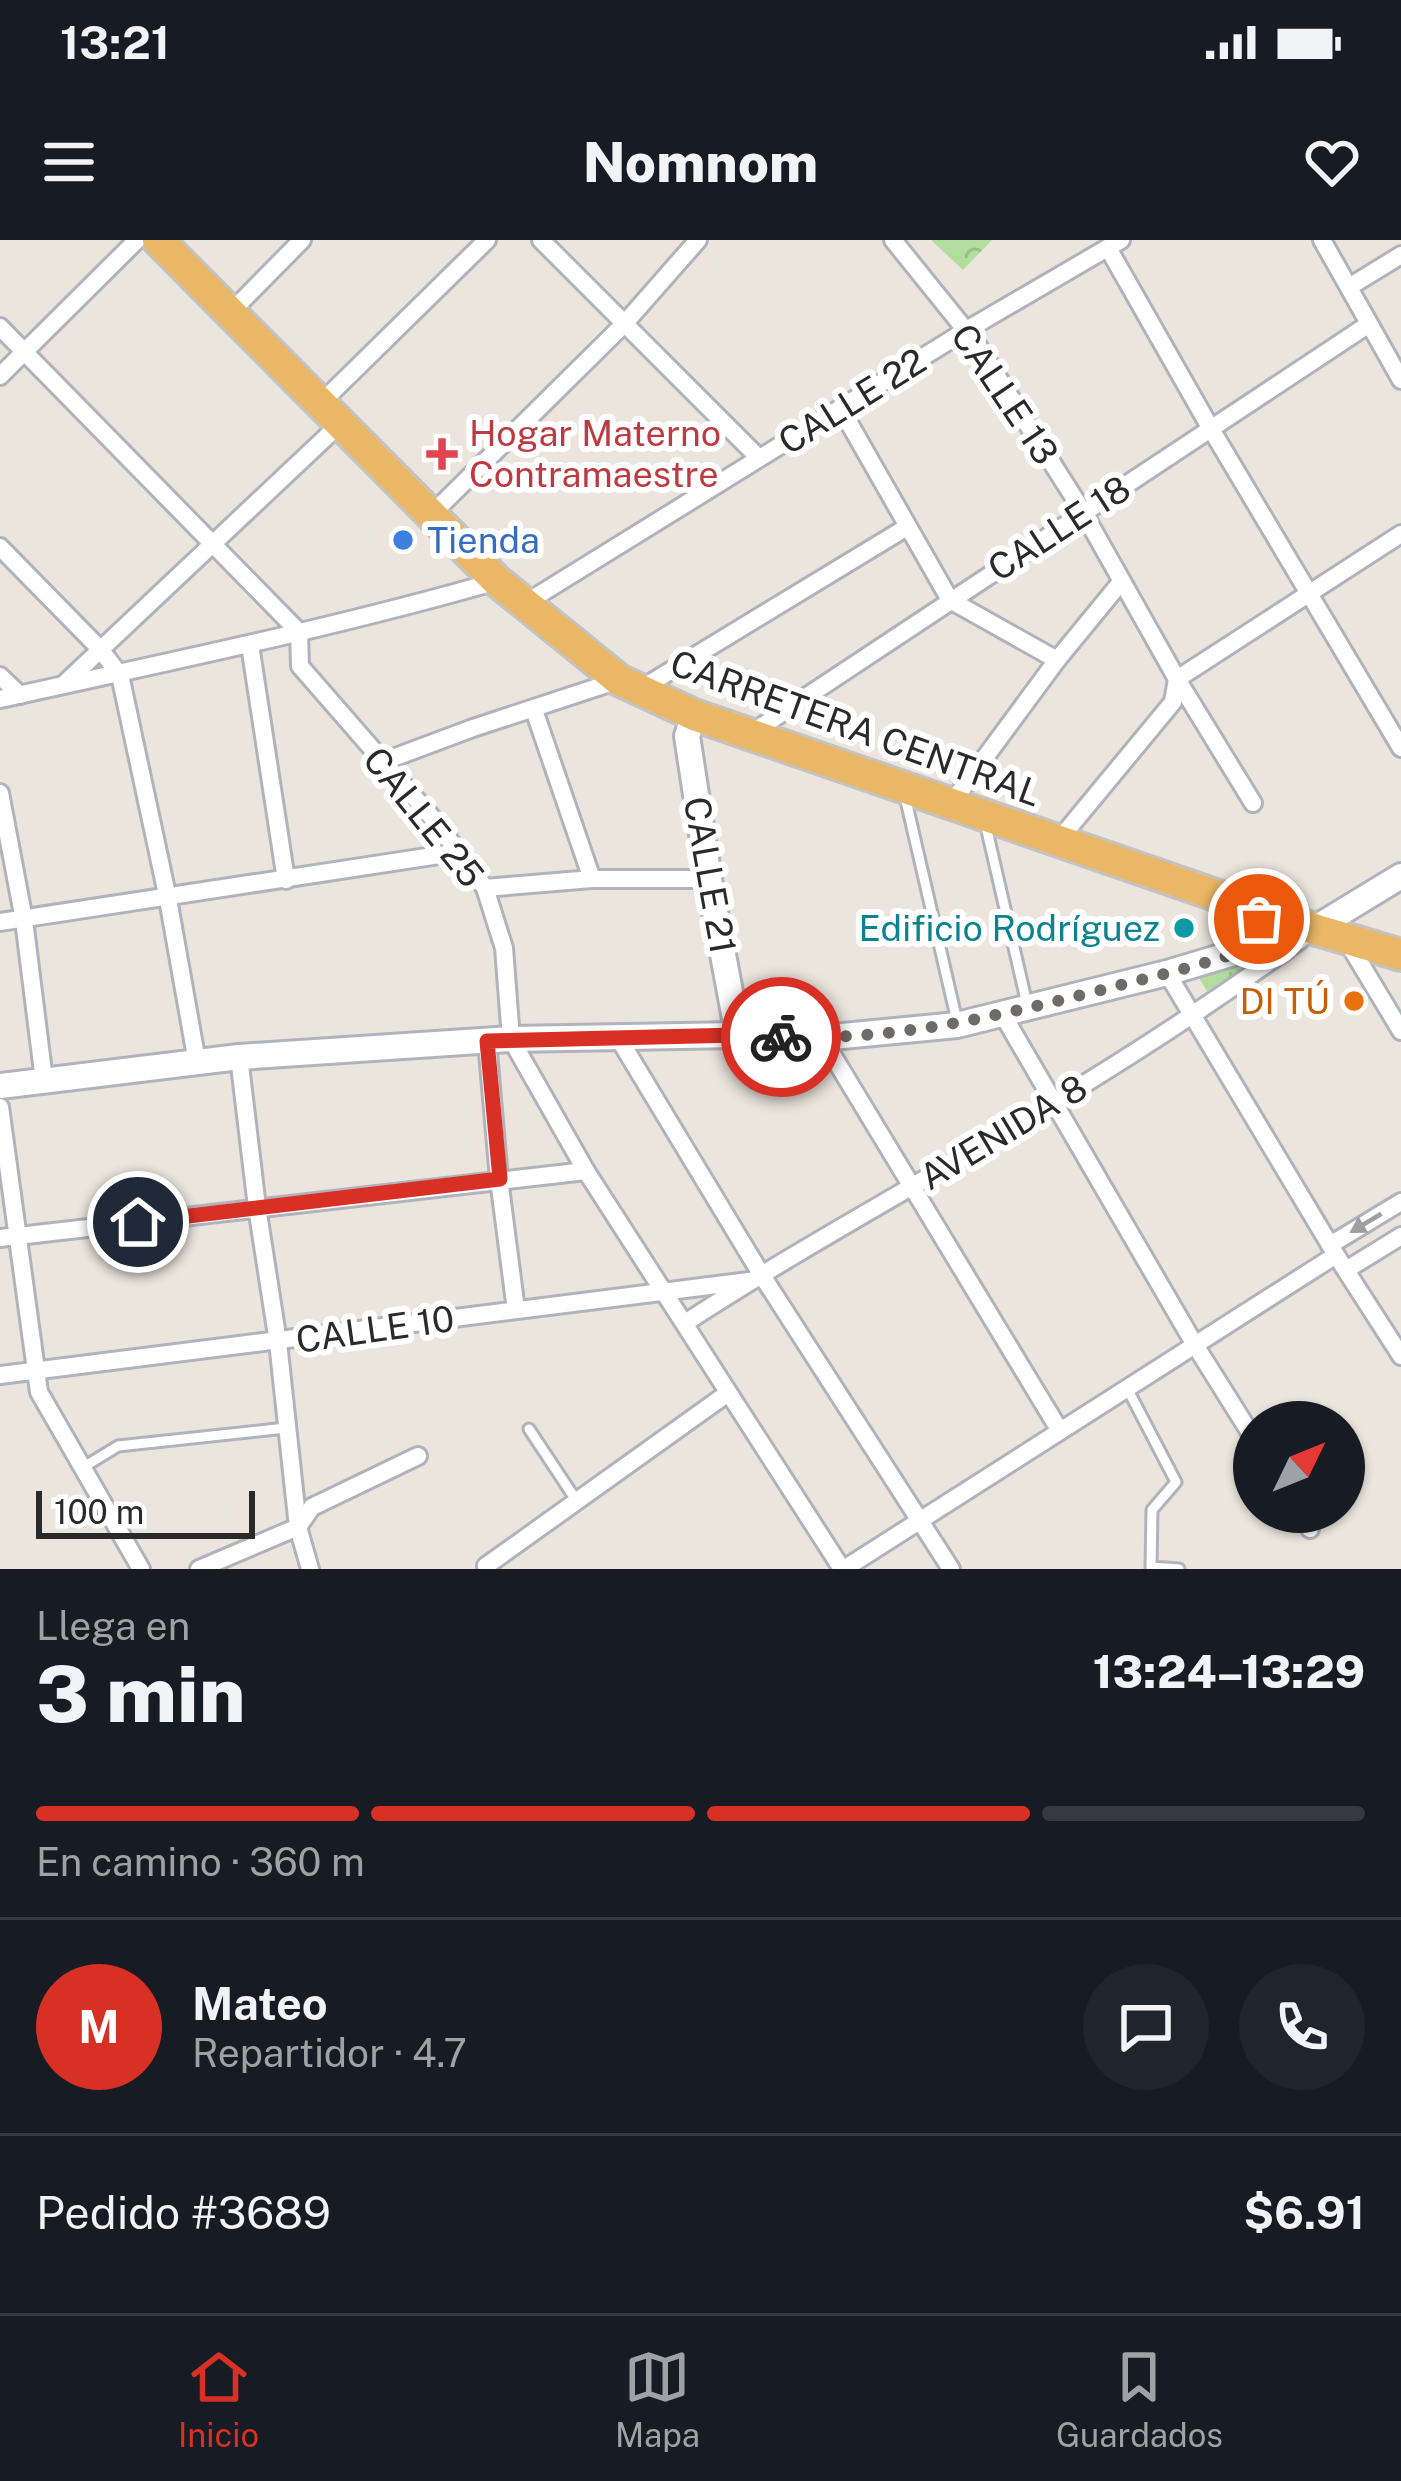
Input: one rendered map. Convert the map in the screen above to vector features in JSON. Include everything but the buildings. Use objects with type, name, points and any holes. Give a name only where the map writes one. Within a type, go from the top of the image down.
[{"type":"highway","name":"CARRETERA CENTRAL","points":[[158,240],[497,581],[629,685],[694,715],[950,805],[1401,955]]},
{"type":"main road","name":"CALLE 21","points":[[694,715],[687,736],[738,1035]]},
{"type":"main road","points":[[0,1086],[239,1057],[499,1040],[822,1038],[957,1025],[1167,973],[1314,929],[1401,876]]},
{"type":"main road","points":[[1250,907],[1260,928],[1253,947]]},
{"type":"street","points":[[0,376],[137,240]]},
{"type":"street","points":[[231,312],[302,240]]},
{"type":"street","points":[[63,685],[212,543],[487,240]]},
{"type":"street","points":[[541,240],[759,458]]},
{"type":"street","points":[[433,513],[625,323],[698,240]]},
{"type":"street","name":"CALLE 13","points":[[893,240],[976,343],[1083,512],[1253,803]]},
{"type":"street","points":[[1322,240],[1401,380]]},
{"type":"street","points":[[1115,244],[1211,429],[1401,748]]},
{"type":"street","name":"CALLE 22","points":[[524,604],[965,331],[1115,244]]},
{"type":"street","points":[[1348,287],[1401,255]]},
{"type":"street","name":"CALLE 18","points":[[750,734],[1369,324]]},
{"type":"street","name":"CALLE 25","points":[[0,327],[299,632],[300,667],[435,821],[485,888],[504,948],[499,1040],[843,1569]]},
{"type":"street","points":[[841,409],[950,600],[1057,660]]},
{"type":"street","points":[[382,762],[473,728],[629,685],[907,527]]},
{"type":"street","points":[[1058,842],[1173,702],[1177,679],[1401,534]]},
{"type":"street","points":[[0,547],[120,675],[197,1062]]},
{"type":"street","points":[[0,700],[371,616],[497,581]]},
{"type":"street","points":[[950,805],[1121,582]]},
{"type":"street","points":[[250,644],[286,880]]},
{"type":"street","points":[[0,676],[20,695]]},
{"type":"street","points":[[534,710],[592,879]]},
{"type":"street","points":[[0,793],[44,1080]]},
{"type":"street","points":[[0,922],[459,852]]},
{"type":"street","points":[[485,888],[592,879],[709,879]]},
{"type":"street","name":"AVENIDA 8","points":[[685,1323],[1054,1103],[1192,1016],[1314,929]]},
{"type":"street","points":[[1345,937],[1401,1031]]},
{"type":"street","points":[[1167,973],[1401,1356]]},
{"type":"street","points":[[1015,1012],[1054,1103],[1233,1405]]},
{"type":"street","points":[[822,1038],[1060,1431]]},
{"type":"street","points":[[620,1039],[755,1278],[951,1569]]},
{"type":"street","points":[[499,1040],[500,1179],[516,1310]]},
{"type":"street","points":[[239,1057],[298,1527],[310,1569]]},
{"type":"street","points":[[0,1107],[9,1237],[39,1392],[142,1569]]},
{"type":"street","points":[[9,1237],[586,1171]]},
{"type":"street","points":[[843,1569],[1337,1257],[1401,1202]]},
{"type":"street","points":[[1337,1257],[1401,1236]]},
{"type":"street","name":"CALLE 10","points":[[0,1375],[664,1294],[755,1278]]},
{"type":"street","points":[[486,1568],[728,1393]]},
{"type":"street","points":[[199,1569],[298,1527],[312,1507],[418,1456]]},
{"type":"lane","points":[[903,787],[957,1025]]},
{"type":"lane","points":[[984,816],[1015,1012]]},
{"type":"lane","points":[[1127,1388],[1176,1482],[1152,1510],[1151,1567],[1179,1569]]},
{"type":"lane","points":[[82,1468],[118,1446],[286,1428]]},
{"type":"lane","points":[[529,1429],[578,1503]]},
{"type":"green space","points":[[931,240],[992,240],[963,270]]},
{"type":"green space","points":[[1269,952],[1207,991],[1196,973]]},
{"type":"way so far","points":[[781,1037],[922,1030],[1003,1016],[1235,954],[1253,947],[1259,919]]},
{"type":"place","name":"Hogar Materno Contramaestre","points":[[442,454]]},
{"type":"place","name":"Tienda","points":[[403,540]]},
{"type":"place","name":"Edificio Rodríguez","points":[[1184,928]]},
{"type":"place","name":"DI TÚ","points":[[1354,1001]]},
{"type":"route","points":[[138,1222],[500,1179],[487,1041],[781,1037]]}]
